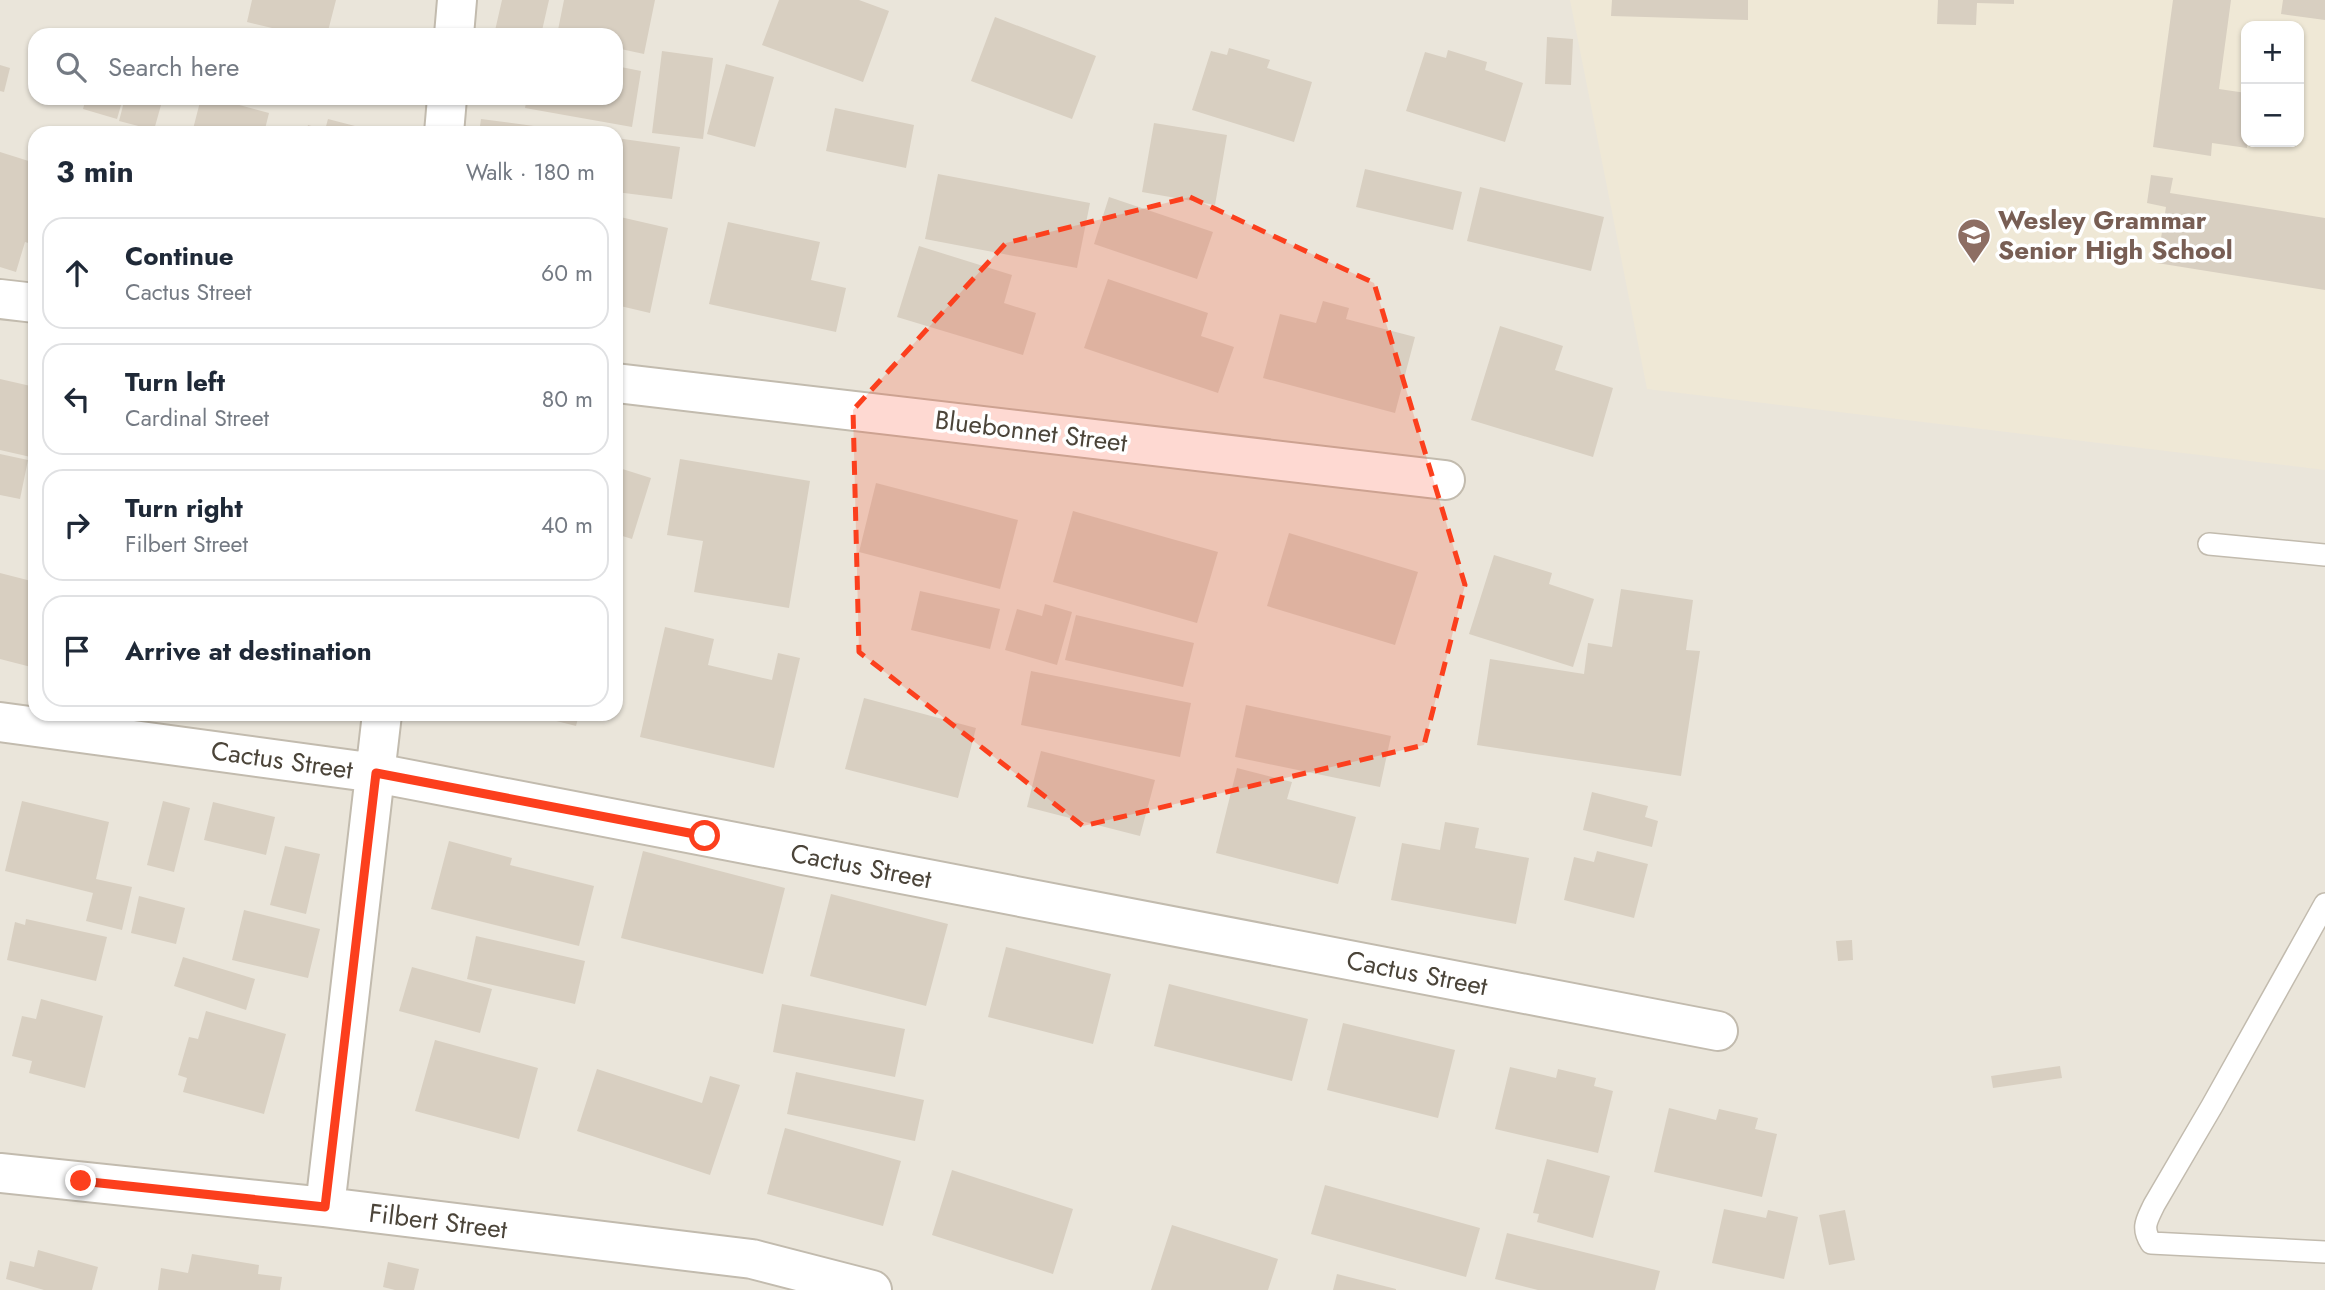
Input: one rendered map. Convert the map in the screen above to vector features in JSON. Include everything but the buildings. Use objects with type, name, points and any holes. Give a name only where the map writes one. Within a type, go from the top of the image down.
[{"type":"street","points":[[455,28],[457,0]]},
{"type":"street","points":[[445,126],[446,105]]},
{"type":"street","points":[[0,299],[28,302]]},
{"type":"street","name":"Bluebonnet Street","points":[[623,384],[1445,480]]},
{"type":"street","points":[[325,1207],[381,721]]},
{"type":"street","name":"Cactus Street","points":[[0,722],[376,773],[1718,1031]]},
{"type":"street","name":"Filbert Street","points":[[0,1173],[325,1207],[752,1259],[872,1290]]},
{"type":"lane","points":[[2209,544],[2325,555]]},
{"type":"lane","points":[[2325,904],[2154,1205],[2146,1222],[2145,1233],[2151,1243],[2325,1252]]},
{"type":"highlighted area","points":[[1190,197],[1374,283],[1465,585],[1424,745],[1083,826],[859,652],[853,410],[1006,243]]},
{"type":"shaded area","points":[[0,0],[2325,0],[2325,1290],[0,1290]]},
{"type":"shaded area","name":"Wesley Grammar Senior High School","points":[[1570,0],[2325,0],[2325,470],[1647,389]]},
{"type":"place","name":"Wesley Grammar Senior High School","points":[[1974,265]]},
{"type":"route","points":[[81,1181],[325,1207],[376,773],[705,836]]}]
